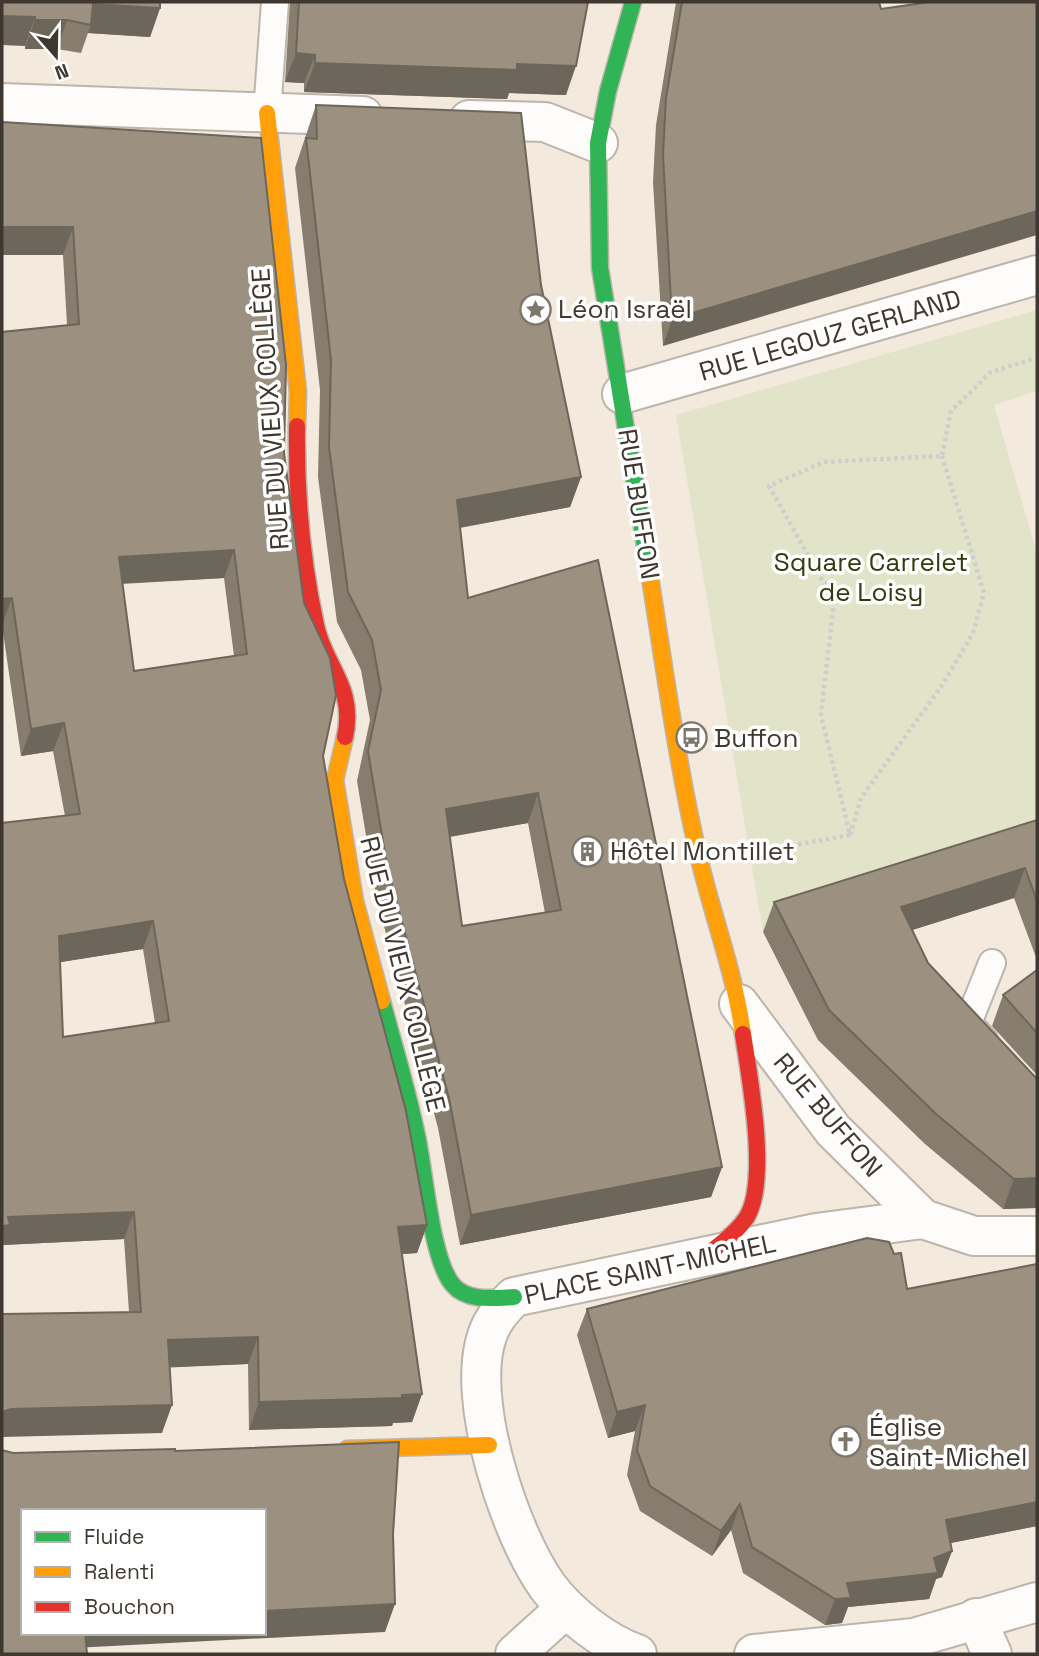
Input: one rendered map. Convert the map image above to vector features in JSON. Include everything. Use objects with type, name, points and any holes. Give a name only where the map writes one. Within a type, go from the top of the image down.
[{"type":"street","name":"RUE BUFFON","points":[[633,2],[608,91],[598,143],[600,268],[676,742],[700,862],[739,1004],[757,1127],[755,1188],[746,1220],[708,1254]]},
{"type":"street","points":[[2,103],[392,117]]},
{"type":"street","name":"RUE DU VIEUX COLLÈGE","points":[[267,113],[298,392],[296,478],[312,601],[316,628],[341,679],[348,723],[335,780],[355,901],[417,1134],[441,1263],[454,1287],[473,1296],[489,1299],[514,1297]]},
{"type":"street","points":[[434,119],[545,122],[598,143]]},
{"type":"street","name":"RUE LEGOUZ GERLAND","points":[[622,394],[1037,275]]},
{"type":"street","name":"RUE BUFFON","points":[[739,1004],[833,1130],[923,1219]]},
{"type":"street","name":"PLACE SAINT-MICHEL","points":[[638,1654],[610,1640],[566,1608],[549,1587],[529,1555],[489,1445],[482,1391],[483,1355],[493,1322],[514,1297],[816,1233],[923,1219],[974,1237],[1037,1236]]},
{"type":"street","points":[[335,1449],[489,1445]]},
{"type":"street","points":[[754,1654],[914,1638],[1037,1602]]},
{"type":"street","points":[[514,1654],[566,1608]]},
{"type":"street","points":[[976,1618],[992,1654]]},
{"type":"lane","points":[[267,113],[275,2]]},
{"type":"lane","points":[[992,963],[968,1023],[1002,1060]]},
{"type":"path","points":[[850,835],[861,798],[941,687],[973,634],[984,593],[942,456],[951,411],[991,372],[1037,358]]},
{"type":"path","points":[[850,835],[821,715],[835,601],[769,486],[824,462],[942,456]]},
{"type":"path","points":[[700,862],[850,835]]},
{"type":"green space","name":"Square Carrelet de Loisy","points":[[1037,310],[1037,391],[994,405],[1037,554],[1037,847],[763,932],[676,415]]},
{"type":"building","points":[[2,2],[160,2],[160,8],[93,4],[91,25],[67,20],[2,16]]},
{"type":"building","points":[[299,2],[588,2],[576,66],[517,64],[517,70],[315,63],[315,55],[296,53]]},
{"type":"building","points":[[682,2],[879,2],[881,9],[930,2],[1037,2],[1037,211],[672,319],[663,155],[666,98]]},
{"type":"building","points":[[316,105],[521,113],[541,285],[581,477],[457,500],[468,598],[598,560],[722,1167],[471,1215],[449,1098],[387,866],[368,751],[381,690],[372,640],[348,592],[329,447],[331,360],[306,138],[317,139]],"holes":[[[538,793],[561,910],[462,926],[446,809]]]},
{"type":"building","points":[[2,122],[261,138],[286,365],[284,453],[304,603],[330,658],[336,695],[323,756],[344,879],[406,1111],[427,1225],[398,1227],[422,1394],[402,1395],[402,1398],[259,1402],[258,1337],[168,1340],[172,1405],[11,1409],[2,1412],[2,1314],[141,1312],[134,1212],[8,1217],[10,1225],[2,1226],[2,823],[80,814],[64,723],[31,729],[12,598],[2,599],[2,332],[79,324],[73,227],[2,227]],"holes":[[[234,550],[247,654],[134,671],[119,557]],[[153,921],[169,1021],[63,1037],[59,936]]]},
{"type":"building","points":[[1037,820],[1037,901],[1025,868],[901,907],[928,963],[1037,1079],[1037,1178],[1014,1179],[936,1114],[829,1010],[774,902]]},
{"type":"building","points":[[1037,970],[1037,1033],[1003,995]]},
{"type":"building","name":"Église Saint-Michel","points":[[867,1238],[889,1242],[894,1254],[901,1253],[907,1289],[1037,1264],[1037,1502],[946,1520],[952,1551],[934,1558],[938,1573],[847,1583],[851,1598],[835,1599],[752,1547],[740,1504],[721,1531],[650,1486],[637,1450],[645,1405],[617,1412],[587,1309]]},
{"type":"building","points":[[399,1442],[393,1534],[395,1604],[266,1611],[266,1509],[21,1509],[21,1635],[85,1635],[87,1654],[2,1654],[2,1450],[13,1453],[175,1451]]},
{"type":"traffic: fast","points":[[633,2],[608,91],[598,143],[600,268],[650,577]]},
{"type":"traffic: fast","points":[[382,1001],[413,1119],[434,1236],[445,1273],[453,1285],[473,1297],[514,1297]]},
{"type":"traffic: slow","points":[[267,113],[298,392],[297,426]]},
{"type":"traffic: slow","points":[[650,577],[692,827],[735,990],[743,1034]]},
{"type":"traffic: slow","points":[[345,737],[335,780],[355,901],[382,1001]]},
{"type":"traffic: slow","points":[[347,1449],[489,1445]]},
{"type":"traffic: jam","points":[[297,426],[299,501],[307,576],[320,639],[343,690],[347,719],[345,737]]},
{"type":"traffic: jam","points":[[708,1254],[732,1235],[744,1221],[752,1205],[756,1184],[756,1130],[743,1034]]},
{"type":"place","name":"Léon Israël","points":[[535,309]]},
{"type":"place","name":"Buffon","points":[[691,738]]},
{"type":"place","name":"Hôtel Montillet","points":[[587,851]]},
{"type":"place","name":"Église Saint-Michel","points":[[846,1442]]}]
